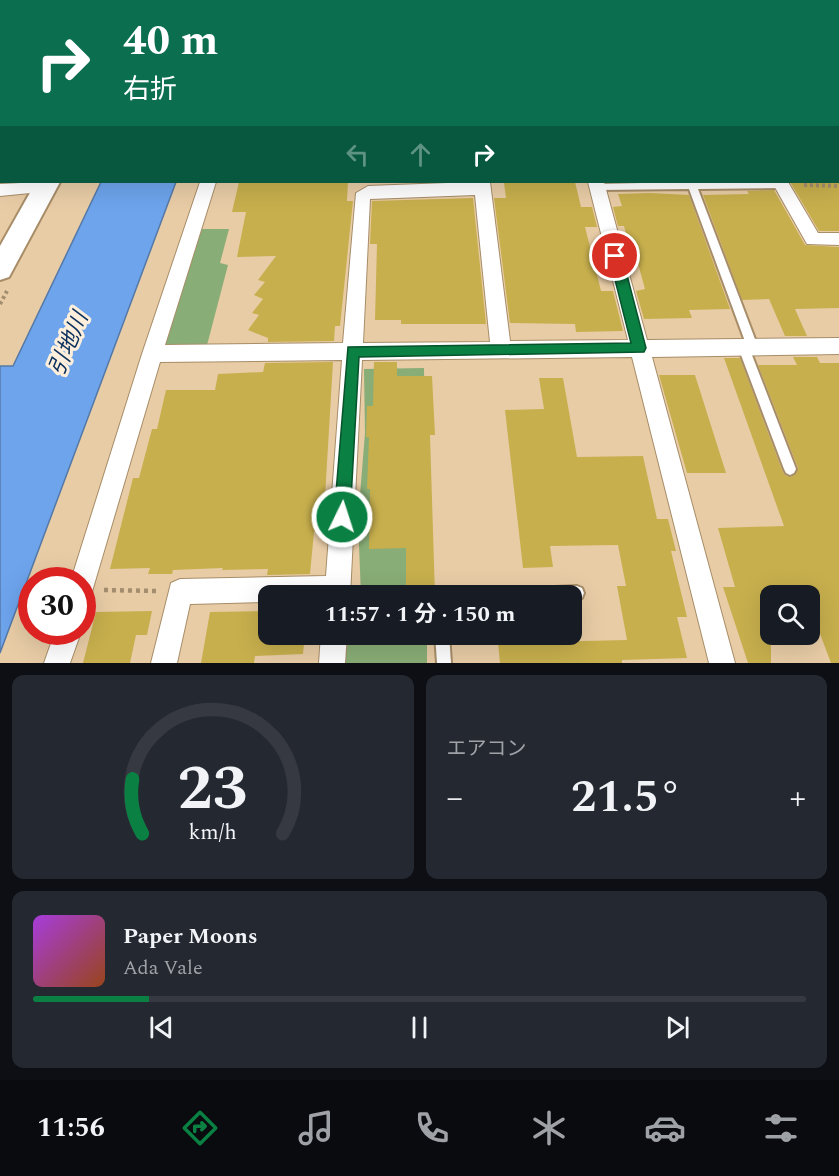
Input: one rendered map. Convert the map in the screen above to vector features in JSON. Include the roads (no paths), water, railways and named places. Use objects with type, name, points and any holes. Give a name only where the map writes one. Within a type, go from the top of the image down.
[{"type":"street","points":[[0,0],[8,0]]},
{"type":"street","points":[[94,567],[152,354],[208,183]]},
{"type":"street","points":[[781,183],[813,239],[839,239]]},
{"type":"street","points":[[0,190],[47,184]]},
{"type":"street","points":[[0,270],[47,184]]},
{"type":"street","points":[[597,184],[722,663]]},
{"type":"street","points":[[337,585],[362,197],[369,187],[483,185],[501,350]]},
{"type":"street","points":[[152,354],[839,346]]},
{"type":"street","points":[[164,663],[180,592],[258,592]]},
{"type":"street","points":[[57,663],[63,645]]},
{"type":"street","points":[[332,663],[333,645]]},
{"type":"lane","points":[[597,184],[781,183]]},
{"type":"lane","points":[[692,184],[790,469]]},
{"type":"lane","points":[[443,645],[444,663]]},
{"type":"water","name":"引地川","points":[[101,183],[176,183],[32,567],[18,567],[18,605],[0,653],[0,366],[13,366]]}]
